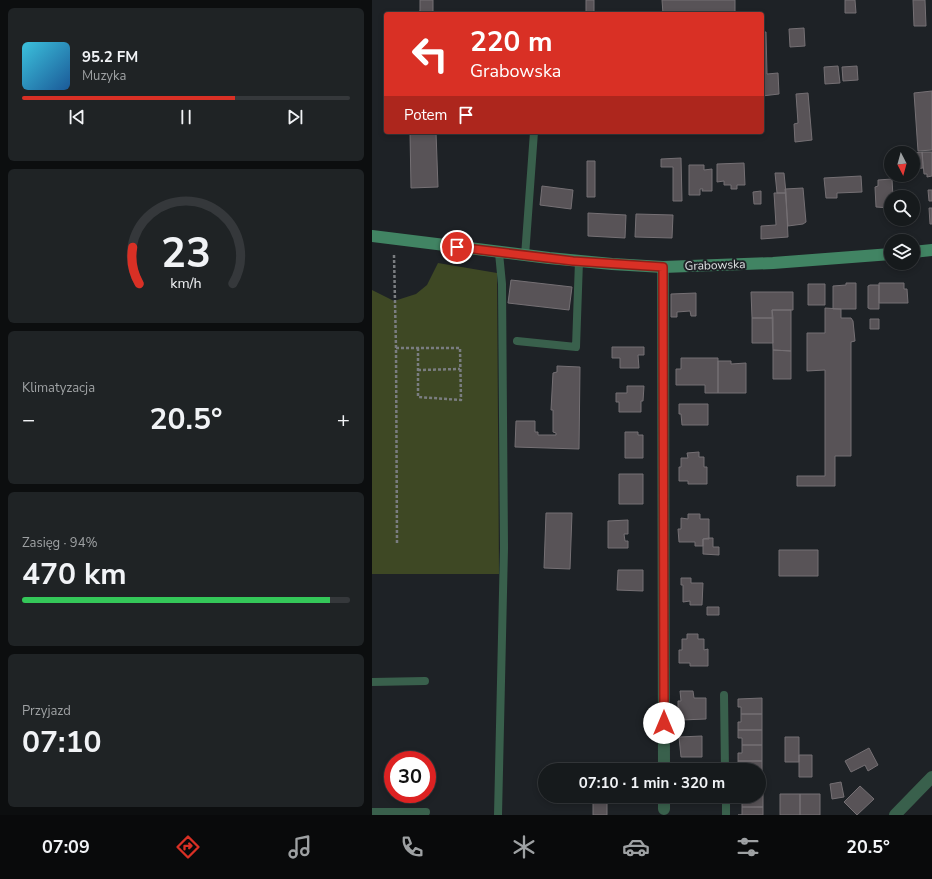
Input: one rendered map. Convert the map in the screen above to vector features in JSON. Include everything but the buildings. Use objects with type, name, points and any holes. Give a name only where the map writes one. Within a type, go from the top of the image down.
[{"type":"street","name":"Grabowska","points":[[372,236],[525,256],[663,267],[758,264],[884,255]]},
{"type":"street","points":[[920,251],[932,250]]},
{"type":"street","points":[[663,267],[664,763]]},
{"type":"street","points":[[895,815],[932,777]]},
{"type":"street","points":[[664,803],[664,809]]},
{"type":"lane","points":[[525,256],[534,134]]},
{"type":"lane","points":[[498,815],[504,548],[502,284],[499,253]]},
{"type":"lane","points":[[517,341],[576,347],[579,261]]},
{"type":"lane","points":[[372,682],[425,682]]},
{"type":"lane","points":[[724,695],[725,763]]},
{"type":"lane","points":[[726,803],[726,815]]},
{"type":"lane","points":[[372,812],[426,812]]},
{"type":"path","points":[[394,255],[396,348],[396,543]]},
{"type":"path","points":[[396,348],[418,348],[460,348],[461,400],[418,397],[418,348]]},
{"type":"path","points":[[418,370],[460,369]]},
{"type":"green space","points":[[438,263],[497,273],[499,574],[372,574],[372,290],[394,301],[416,294],[427,285]]},
{"type":"route","points":[[457,247],[573,261],[663,267],[664,723]]}]
